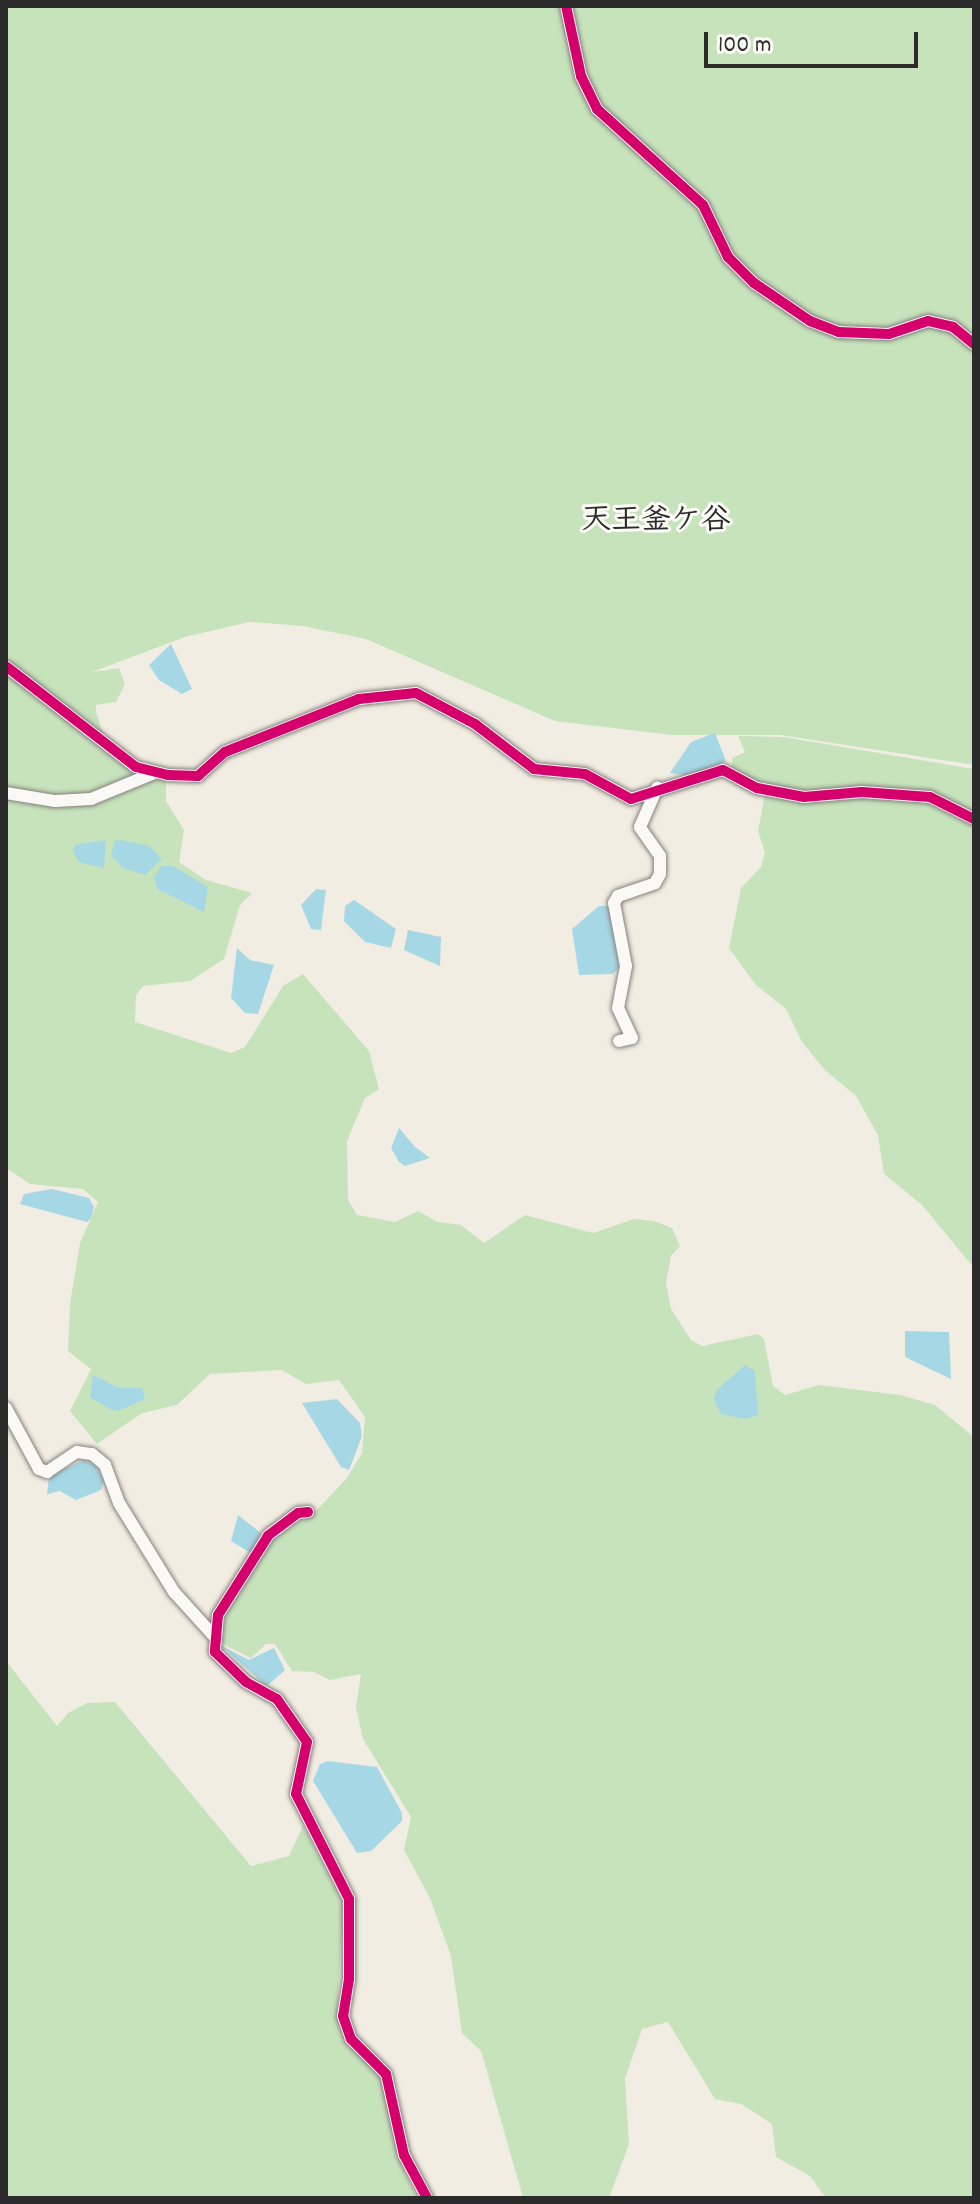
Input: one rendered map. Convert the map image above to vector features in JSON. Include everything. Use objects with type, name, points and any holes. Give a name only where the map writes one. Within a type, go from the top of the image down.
[{"type":"street","points":[[566,6],[581,76],[597,109],[703,205],[728,257],[754,283],[810,321],[839,332],[889,334],[928,321],[953,327],[974,344]]},
{"type":"street","points":[[7,667],[112,750],[154,773],[198,776],[225,752],[297,722],[359,699],[416,693],[448,706],[534,769],[577,771],[631,799],[657,788],[723,770],[757,788],[804,797],[862,792],[930,797],[974,819]]},
{"type":"street","points":[[6,793],[55,801],[91,799],[154,773]]},
{"type":"street","points":[[619,1041],[632,1038],[618,1008],[626,966],[614,903],[618,896],[655,883],[660,874],[660,856],[640,827],[657,788]]},
{"type":"street","points":[[6,1408],[39,1469],[47,1472],[77,1452],[92,1454],[105,1465],[119,1503],[166,1580],[213,1635]]},
{"type":"street","points":[[308,1512],[298,1513],[268,1536],[218,1615],[213,1635],[215,1652],[246,1682],[277,1699],[307,1742],[296,1794],[349,1899],[349,1979],[343,2016],[351,2039],[386,2074],[404,2155],[427,2198]]},
{"type":"green space","points":[[6,6],[974,6],[974,765],[781,735],[672,735],[555,721],[366,639],[303,626],[249,622],[185,637],[92,672],[119,668],[125,684],[116,702],[96,705],[96,712],[111,756],[166,782],[166,801],[184,830],[179,862],[206,880],[252,893],[240,905],[224,959],[190,981],[143,986],[136,995],[135,1022],[231,1053],[245,1047],[283,986],[303,974],[369,1051],[379,1089],[365,1098],[347,1141],[348,1200],[357,1215],[395,1222],[418,1211],[438,1222],[461,1225],[484,1243],[525,1215],[593,1233],[634,1219],[654,1221],[672,1228],[680,1246],[671,1256],[666,1283],[671,1309],[691,1340],[702,1346],[758,1334],[764,1339],[773,1386],[785,1395],[819,1385],[900,1395],[935,1405],[974,1437],[974,2198],[826,2198],[810,2176],[776,2157],[772,2124],[741,2104],[715,2099],[668,2022],[642,2029],[625,2079],[629,2144],[609,2198],[523,2198],[481,2051],[462,2033],[451,1956],[430,1898],[404,1850],[411,1817],[363,1739],[356,1707],[361,1674],[330,1680],[314,1672],[292,1671],[275,1644],[266,1644],[251,1658],[217,1641],[224,1612],[265,1552],[269,1539],[314,1513],[347,1478],[362,1453],[365,1417],[339,1380],[306,1384],[282,1370],[210,1374],[177,1405],[142,1413],[97,1444],[70,1411],[91,1369],[68,1351],[70,1304],[80,1243],[98,1202],[83,1189],[30,1184],[6,1168]]},
{"type":"green space","points":[[738,736],[783,737],[974,769],[974,1268],[922,1205],[884,1174],[878,1135],[856,1096],[825,1070],[802,1042],[786,1009],[756,985],[729,948],[741,888],[761,867],[765,853],[758,831],[765,795],[759,784],[732,767],[732,758],[745,752]]},
{"type":"green space","points":[[6,1661],[57,1726],[68,1713],[87,1703],[115,1702],[251,1866],[289,1856],[303,1826],[343,1902],[337,2016],[383,2077],[403,2169],[417,2198],[6,2198]]},
{"type":"water","points":[[171,644],[192,689],[182,694],[159,680],[149,665]]},
{"type":"water","points":[[715,733],[726,761],[693,776],[670,773],[691,742]]},
{"type":"water","points":[[106,840],[104,868],[79,862],[73,851],[75,845]]},
{"type":"water","points":[[115,841],[149,846],[162,859],[145,875],[123,868],[111,855]]},
{"type":"water","points":[[162,866],[173,866],[208,887],[204,912],[157,889],[154,877]]},
{"type":"water","points":[[316,889],[326,890],[321,930],[311,929],[301,905]]},
{"type":"water","points":[[354,900],[396,929],[391,948],[365,942],[344,921],[345,906]]},
{"type":"water","points":[[599,906],[610,906],[619,967],[613,974],[579,975],[572,929]]},
{"type":"water","points":[[408,930],[441,937],[440,966],[404,950]]},
{"type":"water","points":[[237,948],[250,960],[274,965],[258,1014],[245,1013],[231,998]]},
{"type":"water","points":[[399,1128],[415,1147],[430,1158],[405,1166],[399,1162],[391,1148]]},
{"type":"water","points":[[52,1189],[89,1198],[94,1207],[91,1218],[87,1222],[20,1204],[24,1194]]},
{"type":"water","points":[[905,1331],[949,1332],[951,1379],[905,1357]]},
{"type":"water","points":[[745,1365],[755,1371],[758,1415],[745,1419],[721,1414],[714,1400],[717,1390]]},
{"type":"water","points":[[93,1375],[119,1388],[142,1388],[145,1399],[118,1411],[110,1409],[90,1397]]},
{"type":"water","points":[[337,1399],[360,1423],[362,1436],[349,1470],[341,1467],[302,1403]]},
{"type":"water","points":[[84,1460],[95,1465],[104,1481],[101,1490],[76,1500],[60,1491],[47,1494],[49,1476]]},
{"type":"water","points":[[238,1515],[261,1533],[251,1553],[231,1541]]},
{"type":"water","points":[[220,1645],[249,1660],[274,1648],[285,1670],[267,1686]]},
{"type":"water","points":[[328,1761],[377,1767],[402,1813],[402,1821],[371,1851],[357,1853],[313,1781],[320,1764]]},
{"type":"cycle path","points":[[566,6],[581,76],[597,109],[703,205],[728,257],[754,283],[810,321],[839,332],[889,334],[928,321],[953,327],[974,344]]},
{"type":"cycle path","points":[[7,667],[136,767],[168,775],[198,776],[225,752],[359,699],[416,693],[475,724],[534,769],[585,774],[631,799],[723,770],[757,788],[804,797],[862,792],[930,797],[974,819]]},
{"type":"cycle path","points":[[308,1512],[298,1513],[268,1536],[218,1615],[215,1652],[246,1682],[277,1699],[307,1742],[296,1794],[349,1899],[349,1979],[343,2016],[351,2039],[386,2074],[404,2155],[427,2198]]},
{"type":"district","name":"天王釜ケ谷","points":[[656,523]]}]
